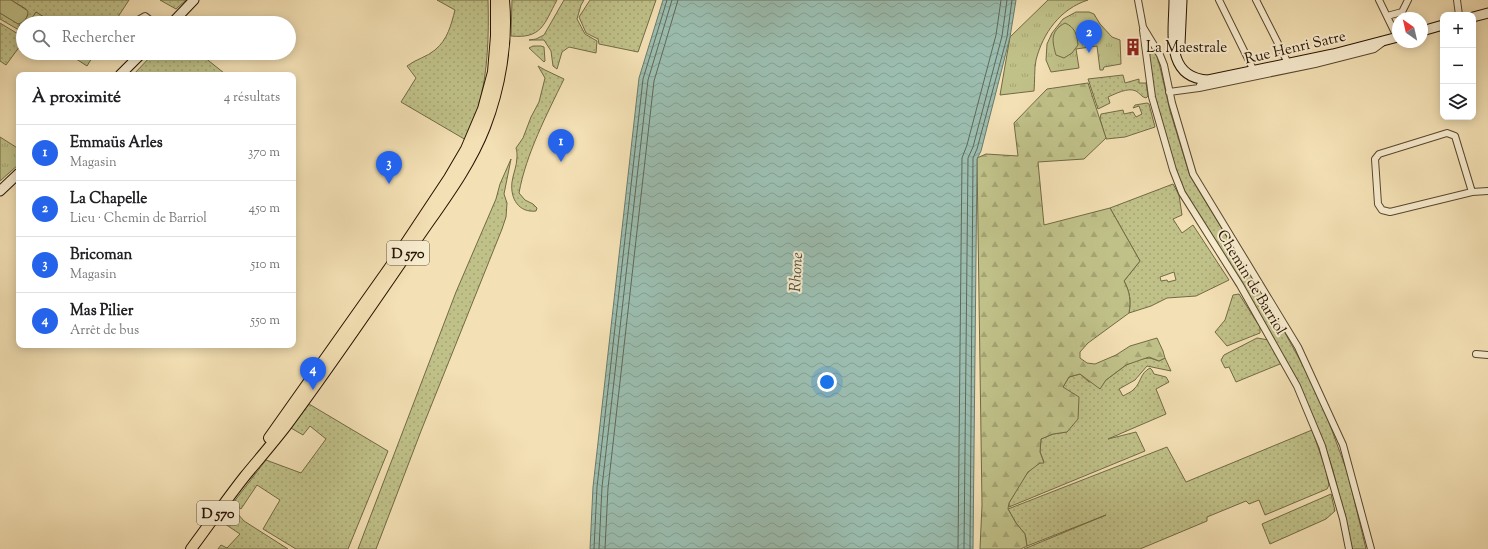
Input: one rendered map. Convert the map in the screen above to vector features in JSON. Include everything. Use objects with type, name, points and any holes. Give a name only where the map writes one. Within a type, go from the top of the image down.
[{"type":"main road","name":"D 570","points":[[245,477],[260,449],[390,267],[449,178],[466,149],[483,109],[493,72],[496,36],[496,0]]},
{"type":"main road","name":"D 570","points":[[191,549],[313,390],[471,158],[485,127],[499,80],[504,43],[504,0]]},
{"type":"street","points":[[179,16],[194,0]]},
{"type":"street","name":"Chemin de Barriol","points":[[1138,0],[1152,97],[1173,170],[1182,193],[1240,285],[1297,386],[1322,446],[1343,519],[1349,549]]},
{"type":"street","points":[[1174,0],[1175,54],[1184,71],[1199,82]]},
{"type":"street","points":[[1182,0],[1180,53],[1186,66],[1199,82]]},
{"type":"street","points":[[1219,0],[1254,70]]},
{"type":"street","points":[[1256,0],[1288,63]]},
{"type":"street","points":[[1379,0],[1392,26]]},
{"type":"street","points":[[1387,16],[1402,12],[1408,0]]},
{"type":"street","points":[[1457,0],[1459,12]]},
{"type":"street","points":[[1476,16],[1488,13]]},
{"type":"street","points":[[1428,29],[1440,26]]},
{"type":"street","points":[[1142,27],[1160,55],[1164,66],[1169,92],[1190,166],[1196,179],[1298,347],[1344,445],[1371,549]]},
{"type":"street","name":"Rue Henri Satre","points":[[1199,82],[1392,39]]},
{"type":"street","points":[[1169,92],[1199,82],[1315,64],[1374,48],[1385,41]]},
{"type":"street","points":[[1145,44],[1150,50]]},
{"type":"street","points":[[123,72],[135,60]]},
{"type":"street","points":[[1472,192],[1455,136],[1447,133],[1380,154],[1375,159],[1378,204],[1382,210],[1390,212],[1472,192],[1488,190]]},
{"type":"street","points":[[0,191],[16,175]]},
{"type":"street","points":[[1476,354],[1488,355]]},
{"type":"green space","points":[[0,0],[11,0],[28,11],[26,16],[16,16],[16,23],[0,13]]},
{"type":"green space","points":[[11,0],[129,0],[119,16],[42,16],[36,12],[33,16],[27,16],[26,9]]},
{"type":"green space","points":[[160,0],[186,0],[176,9]]},
{"type":"green space","points":[[437,0],[488,0],[488,40],[482,92],[475,118],[466,140],[401,102],[416,78],[407,66],[435,50],[443,41],[450,26],[455,10]]},
{"type":"green space","points":[[512,0],[557,0],[545,23],[536,32],[529,35],[511,36]]},
{"type":"green space","points":[[564,0],[584,0],[577,19],[585,34],[597,41],[596,53],[569,47],[562,52],[557,69],[553,66],[551,51],[544,40],[529,40],[536,39],[544,35]]},
{"type":"green space","points":[[590,0],[656,0],[638,52],[599,44],[598,39],[586,33],[579,17]]},
{"type":"green space","points":[[1048,0],[1088,0],[1069,9],[1061,16],[1054,23],[1043,40],[1036,60],[1034,91],[1000,95],[1010,37]]},
{"type":"green space","points":[[36,12],[42,16],[33,16]]},
{"type":"green space","points":[[1076,12],[1089,12],[1094,14],[1100,24],[1112,37],[1120,40],[1121,64],[1104,67],[1103,70],[1100,70],[1097,46],[1076,49],[1079,68],[1051,72],[1046,60],[1047,44],[1052,33],[1063,19]]},
{"type":"green space","points":[[0,13],[16,22],[16,28],[0,19]]},
{"type":"green space","points":[[0,23],[16,33],[16,51],[6,65],[0,61]]},
{"type":"green space","points":[[1065,23],[1075,32],[1078,45],[1072,53],[1064,58],[1056,55],[1053,37],[1057,29]]},
{"type":"green space","points":[[533,46],[544,47],[544,62],[529,48]]},
{"type":"green space","points":[[1151,50],[1157,56],[1170,111],[1190,176],[1268,302],[1307,373],[1327,417],[1348,474],[1366,549],[1352,549],[1332,466],[1299,386],[1264,321],[1185,194],[1178,179],[1155,101],[1148,51]]},
{"type":"green space","points":[[78,60],[91,60],[87,66]]},
{"type":"green space","points":[[147,60],[208,60],[223,72],[136,72]]},
{"type":"green space","points":[[538,66],[564,79],[538,134],[522,178],[519,193],[525,200],[537,208],[536,211],[530,211],[525,210],[517,204],[514,199],[512,182],[517,160],[516,148],[523,138],[531,117],[539,102],[545,78]]},
{"type":"green space","points":[[1123,75],[1125,83],[1139,79],[1139,83],[1146,83],[1148,96],[1146,98],[1136,91],[1125,90],[1108,97],[1110,103],[1098,109],[1088,79]]},
{"type":"green space","points":[[1088,83],[1106,138],[1084,159],[1038,162],[1044,225],[1110,208],[1140,261],[1124,281],[1130,297],[1129,313],[1088,343],[1080,352],[1080,358],[1087,363],[1095,364],[1116,355],[1130,346],[1157,338],[1165,358],[1159,361],[1149,357],[1126,365],[1106,380],[1100,389],[1080,374],[1069,377],[1063,387],[1079,397],[1078,419],[1067,432],[1053,434],[1041,439],[1040,452],[1044,463],[1040,463],[1028,472],[1009,503],[1008,509],[1016,523],[1025,534],[1027,546],[1021,549],[980,549],[982,505],[977,158],[986,154],[1018,156],[1014,123],[1047,89]]},
{"type":"green space","points":[[1149,104],[1155,127],[1125,137],[1106,139],[1100,119],[1101,114],[1123,110],[1124,114],[1133,112],[1136,117],[1142,114],[1139,106],[1133,108],[1135,105]]},
{"type":"green space","points":[[0,137],[16,147],[16,167],[0,181]]},
{"type":"green space","points":[[511,159],[504,194],[507,203],[506,217],[502,229],[421,431],[376,549],[358,549],[456,292],[496,199],[500,184]]},
{"type":"green space","points":[[1173,184],[1179,195],[1182,215],[1173,219],[1182,233],[1193,225],[1229,280],[1196,296],[1167,298],[1151,306],[1129,313],[1130,297],[1124,281],[1140,261],[1110,208]],"holes":[[[1174,272],[1176,280],[1168,282],[1167,280],[1161,281],[1160,277]]]},
{"type":"green space","points":[[1239,294],[1260,327],[1260,333],[1227,346],[1215,332],[1225,320],[1233,295]]},
{"type":"green space","points":[[1257,338],[1269,340],[1281,363],[1236,382],[1229,367],[1225,368],[1221,360],[1224,355]]},
{"type":"green space","points":[[1150,358],[1159,361],[1165,358],[1171,371],[1147,366],[1135,380],[1119,389],[1123,396],[1132,391],[1144,373],[1150,368],[1154,374],[1166,377],[1169,382],[1156,389],[1166,414],[1108,439],[1136,432],[1145,451],[1009,507],[1009,503],[1023,479],[1032,468],[1044,462],[1040,452],[1041,439],[1053,434],[1067,432],[1063,387],[1069,377],[1080,374],[1089,382],[1106,380],[1126,365],[1140,359]]},
{"type":"green space","points":[[309,404],[388,451],[348,549],[296,549],[263,529],[280,500],[257,485],[241,509],[233,503],[266,460],[301,473],[326,439],[310,426],[303,435],[291,428]]},
{"type":"green space","points":[[1312,430],[1326,470],[1329,485],[1327,489],[1265,515],[1259,500],[1249,504],[1246,501],[1207,517],[1207,521],[1140,549],[1024,549],[1106,515],[1027,546],[1025,534],[1016,523],[1008,509],[1167,447],[1186,482]]},
{"type":"green space","points":[[1331,494],[1335,511],[1326,519],[1270,544],[1262,524]]},
{"type":"green space","points":[[230,509],[237,513],[244,521],[288,549],[218,549],[221,545],[227,548],[240,534],[225,524]]},
{"type":"water","name":"Rhone","points":[[663,0],[1016,0],[1010,37],[981,151],[977,159],[973,549],[590,549],[593,487],[639,78]]},
{"type":"place","name":"La Maestrale","points":[[1133,47]]},
{"type":"place","name":"La Chapelle","points":[[1089,53]]},
{"type":"place","name":"Emmaüs Arles","points":[[561,162]]},
{"type":"place","name":"Bricoman","points":[[389,184]]},
{"type":"place","name":"Mas Pilier","points":[[313,390]]}]
